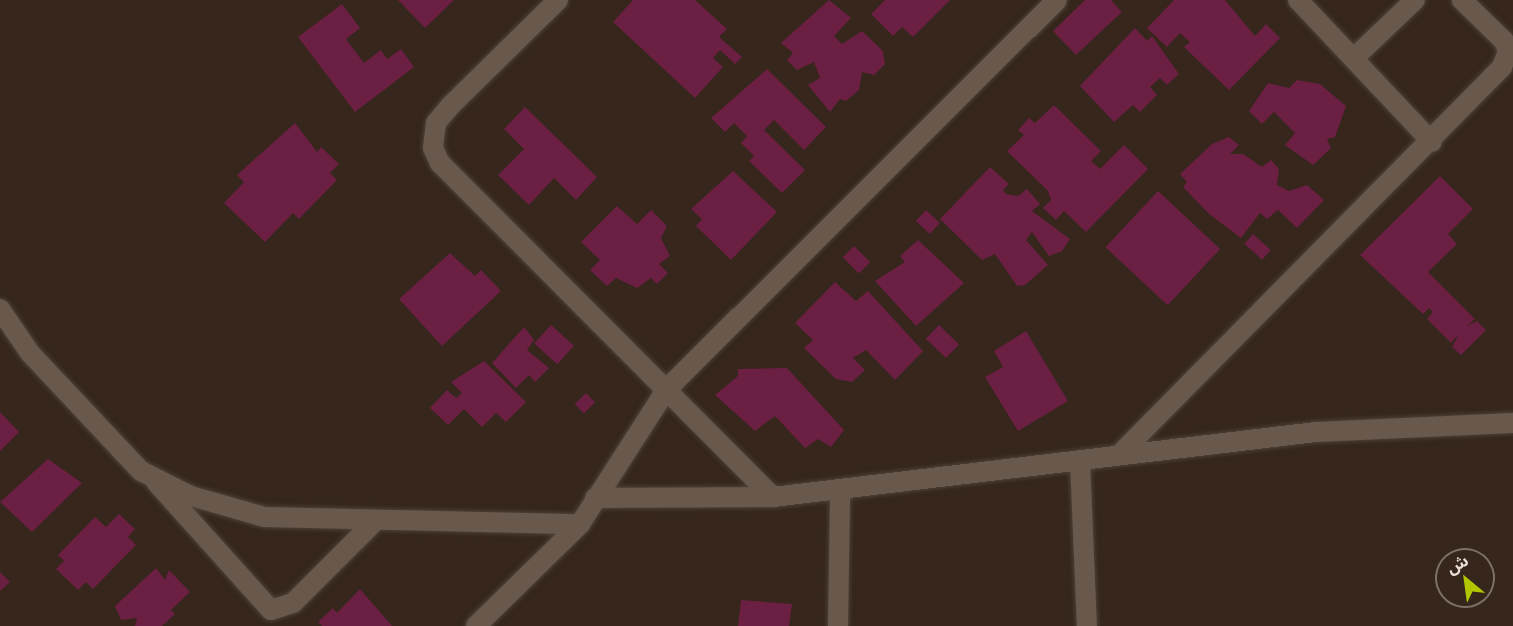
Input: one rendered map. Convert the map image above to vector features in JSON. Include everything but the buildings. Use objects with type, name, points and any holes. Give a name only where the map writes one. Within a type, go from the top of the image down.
[{"type":"street","points":[[558,0],[451,105],[436,123],[433,148],[440,163],[773,497]]},
{"type":"street","points":[[476,626],[580,524],[666,390],[1057,0]]},
{"type":"street","points":[[1298,0],[1432,141]]},
{"type":"street","points":[[1354,58],[1415,0]]},
{"type":"street","points":[[1122,452],[1432,141],[1507,59],[1504,41],[1462,0]]},
{"type":"street","points":[[0,309],[84,413],[156,482],[271,610],[292,603],[372,524]]},
{"type":"street","points":[[595,498],[773,497],[840,492],[1080,461],[1122,452],[1316,432],[1513,423]]},
{"type":"street","points":[[1080,461],[1087,626]]},
{"type":"street","points":[[156,482],[264,517],[372,524],[580,524]]},
{"type":"street","points":[[838,626],[840,492]]}]
